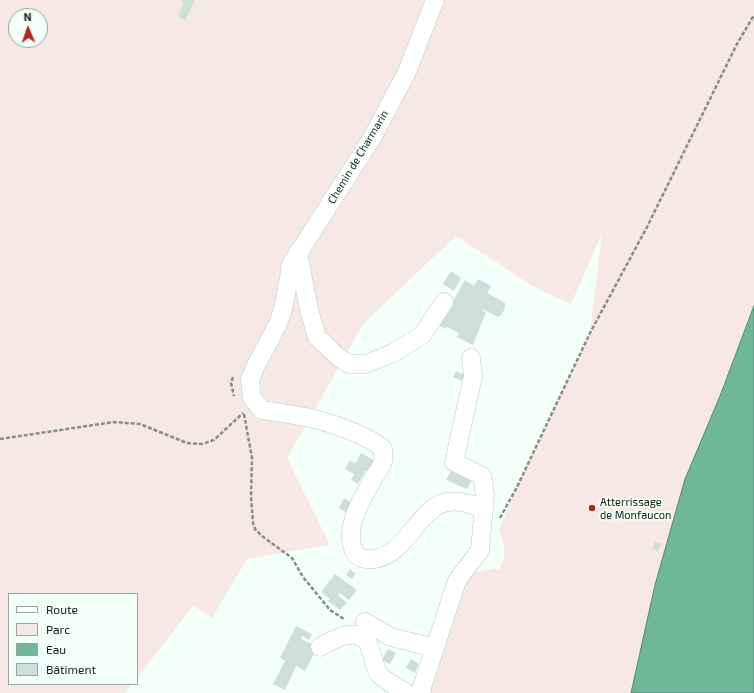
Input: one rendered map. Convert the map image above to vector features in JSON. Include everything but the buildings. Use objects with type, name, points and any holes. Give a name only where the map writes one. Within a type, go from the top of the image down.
[{"type":"street","name":"Chemin de Charmarin","points":[[294,260],[372,138],[406,74],[435,0]]},
{"type":"street","points":[[294,260],[317,337],[337,356],[350,364],[366,364],[393,353],[422,335],[444,302]]},
{"type":"street","points":[[294,260],[283,309],[278,324],[250,380],[252,398],[262,410],[312,418],[333,424],[375,441],[383,449],[383,462],[351,525],[350,543],[355,554],[365,559],[376,558],[389,554],[436,506],[447,502],[467,503],[484,509]]},
{"type":"street","points":[[420,693],[457,581],[480,550],[485,495],[482,476],[454,462],[472,376],[471,358]]},
{"type":"street","points":[[365,622],[391,637],[435,648]]},
{"type":"street","points":[[320,647],[338,637],[352,635],[361,637],[368,643],[380,676],[406,693]]},
{"type":"path","points":[[499,519],[517,486],[590,333],[646,227],[734,51],[754,15]]},
{"type":"path","points":[[234,374],[231,383],[234,397],[237,401]]},
{"type":"path","points":[[242,408],[252,458],[251,496],[253,523],[255,529],[292,558],[303,577],[330,610],[347,621]]},
{"type":"path","points":[[0,440],[114,422],[140,424],[187,443],[202,444],[214,440],[244,412]]},
{"type":"green space","points":[[0,0],[754,0],[754,306],[720,396],[655,585],[631,693],[417,693],[469,574],[495,568],[499,570],[502,564],[505,550],[499,530],[517,487],[590,333],[602,233],[571,304],[536,288],[456,236],[364,323],[287,458],[330,545],[247,559],[212,618],[193,606],[138,677],[138,593],[8,593],[8,685],[131,685],[125,693],[0,693]]},
{"type":"water","points":[[754,306],[754,693],[631,693],[655,585],[685,479],[720,396]]},
{"type":"place","name":"Atterrissage de Monfaucon","points":[[592,508]]}]
